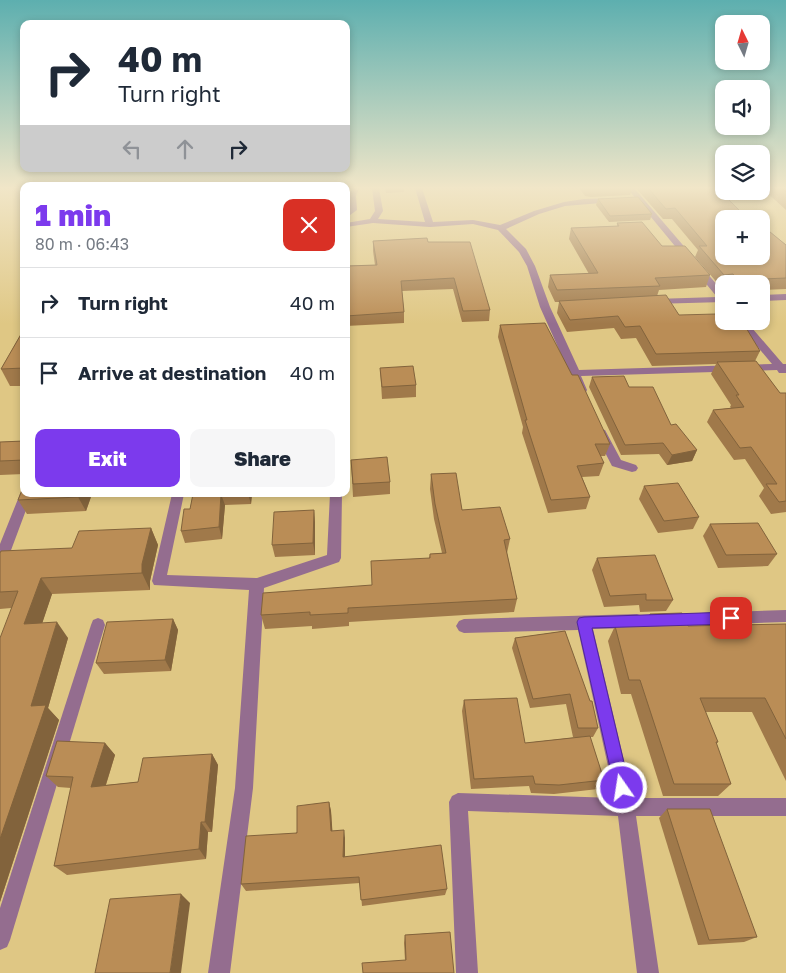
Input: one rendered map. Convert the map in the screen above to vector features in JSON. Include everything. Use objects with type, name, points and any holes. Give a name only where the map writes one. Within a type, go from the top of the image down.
[{"type":"street","points":[[505,233],[523,251],[531,266],[550,307],[587,401]]},
{"type":"street","points":[[666,233],[715,289]]},
{"type":"street","points":[[770,298],[786,297]]},
{"type":"street","points":[[644,303],[715,299]]},
{"type":"street","points":[[749,330],[784,369]]},
{"type":"street","points":[[575,373],[784,369]]},
{"type":"street","points":[[597,425],[616,463],[632,468]]},
{"type":"street","points":[[0,561],[25,497]]},
{"type":"street","points":[[177,497],[159,581],[257,584],[334,558],[336,497]]},
{"type":"street","points":[[218,973],[244,788],[257,584]]},
{"type":"street","points":[[464,626],[786,616]]},
{"type":"street","points":[[584,622],[626,807],[648,973]]},
{"type":"street","points":[[0,940],[98,625]]},
{"type":"street","points":[[467,973],[458,802],[626,807],[786,807]]},
{"type":"building","points":[[574,233],[652,233],[662,246],[685,246],[710,275],[655,278],[660,286],[557,290],[550,275],[598,273]]},
{"type":"building","points":[[696,233],[715,233],[715,265],[699,246],[707,246]]},
{"type":"building","points":[[770,233],[786,245],[786,278],[770,279],[770,275],[724,275],[715,265],[770,265]]},
{"type":"building","points":[[427,238],[428,242],[470,242],[490,310],[463,311],[454,278],[401,281],[404,312],[350,316],[350,266],[377,265],[373,241]]},
{"type":"building","points":[[666,295],[679,315],[715,314],[715,330],[747,330],[760,351],[656,354],[640,326],[625,327],[618,316],[570,320],[559,301]]},
{"type":"building","points":[[545,323],[572,375],[578,375],[610,444],[595,444],[604,463],[577,466],[590,497],[551,500],[525,420],[527,420],[500,325]]},
{"type":"building","points":[[20,336],[20,368],[1,369]]},
{"type":"building","points":[[756,361],[780,393],[786,393],[786,501],[779,502],[766,484],[777,484],[751,447],[740,448],[713,410],[744,407],[736,395],[739,395],[717,362]]},
{"type":"building","points":[[413,366],[416,385],[382,387],[380,368]]},
{"type":"building","points":[[624,376],[629,387],[653,387],[671,425],[676,424],[697,450],[672,455],[663,443],[625,445],[592,377]]},
{"type":"building","points":[[20,441],[20,460],[0,461],[0,442]]},
{"type":"building","points":[[387,457],[390,482],[353,484],[351,460]]},
{"type":"building","points":[[456,473],[462,510],[500,507],[510,539],[504,540],[517,599],[348,608],[348,613],[310,615],[310,612],[261,615],[263,593],[372,585],[371,561],[430,558],[430,554],[446,553],[435,504],[431,474]]},
{"type":"building","points":[[678,483],[699,517],[664,521],[644,486]]},
{"type":"building","points":[[20,495],[20,497],[78,497],[18,500]]},
{"type":"building","points":[[192,497],[221,497],[219,527],[181,531],[184,509],[190,509]]},
{"type":"building","points":[[314,510],[313,543],[272,545],[274,512]]},
{"type":"building","points":[[758,523],[777,554],[726,555],[710,524]]},
{"type":"building","points":[[151,528],[142,564],[142,573],[41,578],[24,624],[57,622],[31,706],[46,705],[0,839],[0,638],[18,591],[0,592],[0,553],[1,551],[72,548],[79,531]]},
{"type":"building","points":[[655,555],[673,600],[646,600],[646,594],[610,596],[597,558]]},
{"type":"building","points":[[682,613],[688,626],[786,624],[786,739],[765,698],[700,698],[718,742],[716,742],[731,784],[674,784],[640,680],[629,680],[615,626],[623,626],[621,620],[650,617],[650,614]]},
{"type":"building","points":[[173,619],[165,660],[96,663],[107,622]]},
{"type":"building","points":[[565,631],[590,701],[592,701],[598,728],[578,728],[570,694],[533,699],[515,638]]},
{"type":"building","points":[[517,698],[525,743],[590,736],[604,780],[559,785],[535,784],[533,776],[474,779],[464,700]]},
{"type":"building","points":[[57,741],[105,743],[91,787],[138,782],[143,758],[212,754],[205,822],[201,822],[199,849],[54,866],[73,777],[46,776]]},
{"type":"building","points":[[329,802],[331,831],[344,830],[343,857],[441,845],[447,889],[361,900],[359,877],[241,884],[246,836],[297,833],[297,806]]},
{"type":"building","points":[[667,809],[710,809],[757,937],[709,940]]},
{"type":"building","points":[[181,894],[170,973],[95,973],[110,899]]},
{"type":"building","points":[[450,932],[454,973],[363,973],[362,963],[406,960],[405,935]]},
{"type":"route","points":[[622,788],[584,622],[731,618]]}]
